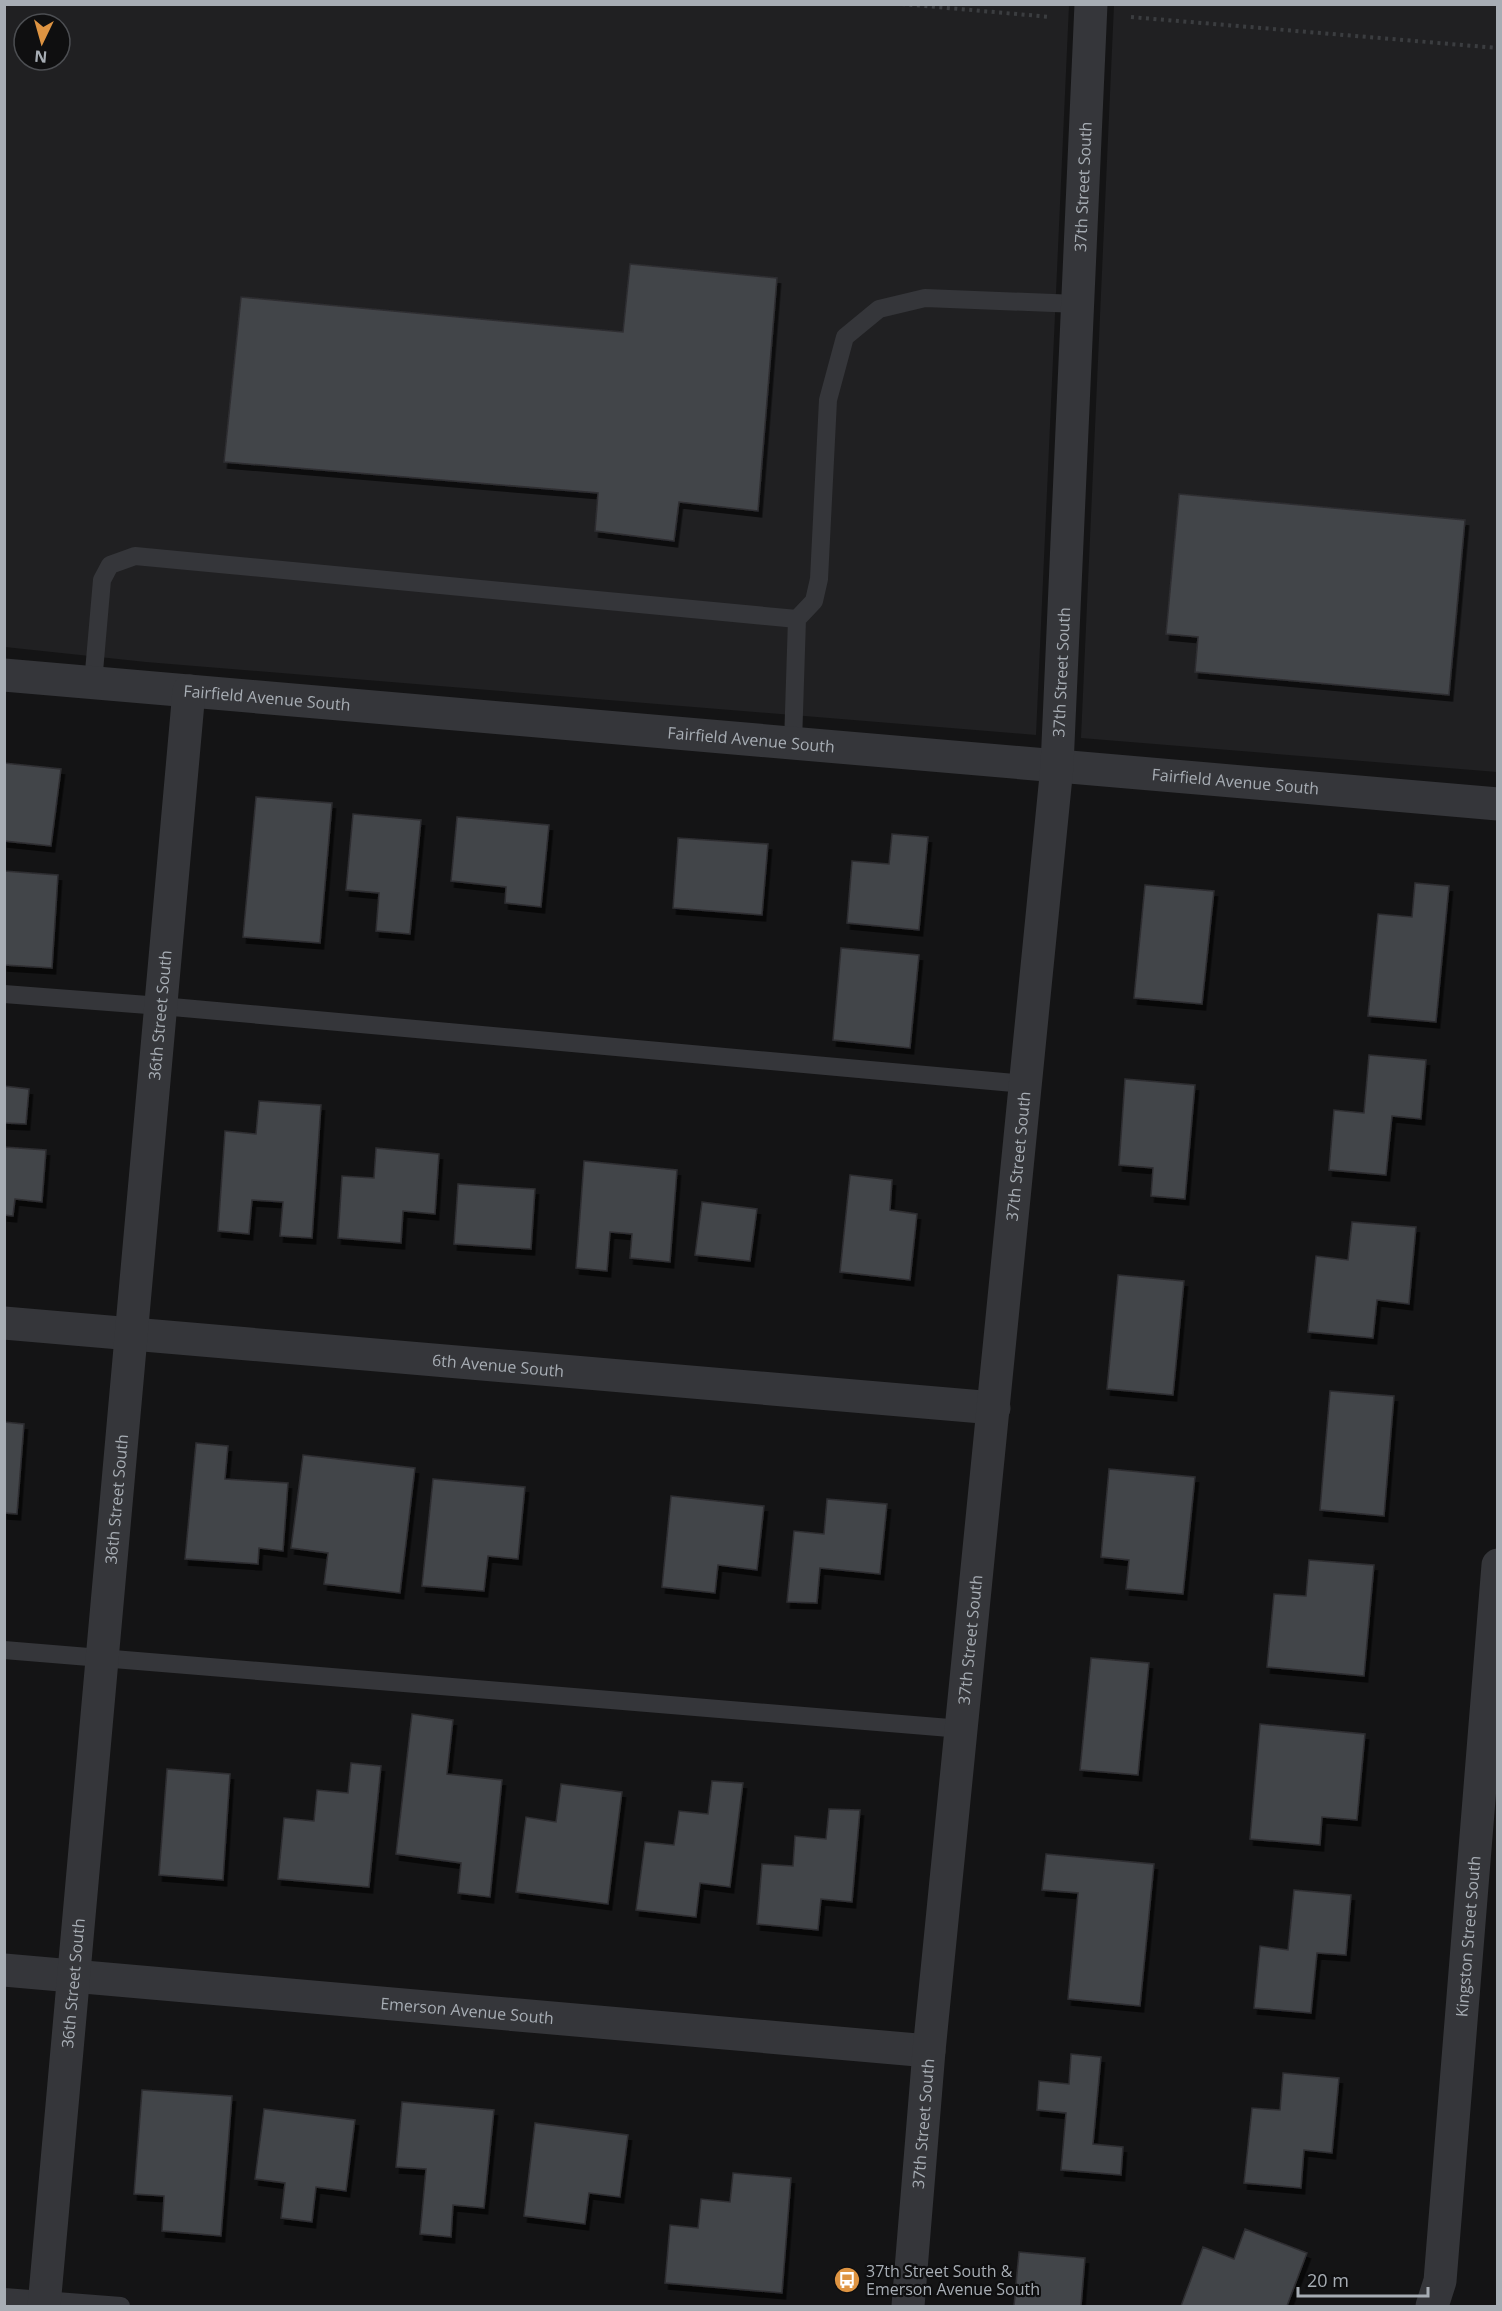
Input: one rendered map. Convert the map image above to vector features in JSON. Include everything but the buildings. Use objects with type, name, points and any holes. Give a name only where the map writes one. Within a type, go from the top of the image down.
[{"type":"street","name":"37th Street South","points":[[908,2307],[929,2051],[1057,766],[1078,304],[1106,10]]},
{"type":"street","name":"Fairfield Avenue South","points":[[4,675],[1497,804]]},
{"type":"street","name":"36th Street South","points":[[44,2303],[189,691]]},
{"type":"street","name":"6th Avenue South","points":[[4,1323],[994,1408]]},
{"type":"street","name":"Kingston Street South","points":[[1432,2307],[1440,2281],[1497,1565]]},
{"type":"street","name":"Emerson Avenue South","points":[[4,1970],[929,2051]]},
{"type":"lane","points":[[793,743],[797,619],[814,601],[819,579],[828,400],[845,337],[879,309],[925,298],[1078,304]]},
{"type":"lane","points":[[93,683],[102,580],[110,565],[135,556],[797,619]]},
{"type":"lane","points":[[4,994],[161,1006],[1025,1084]]},
{"type":"lane","points":[[4,1650],[962,1729]]},
{"type":"lane","points":[[4,2297],[44,2303],[121,2307]]},
{"type":"path","points":[[902,4],[1052,17]]},
{"type":"path","points":[[1106,10],[1497,48]]},
{"type":"shaded area","points":[[5,5],[1069,5],[1036,735],[146,662],[5,647]]},
{"type":"shaded area","points":[[1114,5],[1497,5],[1497,772],[1081,738]]},
{"type":"place","name":"37th Street South & Emerson Avenue South","points":[[847,2280]]}]
